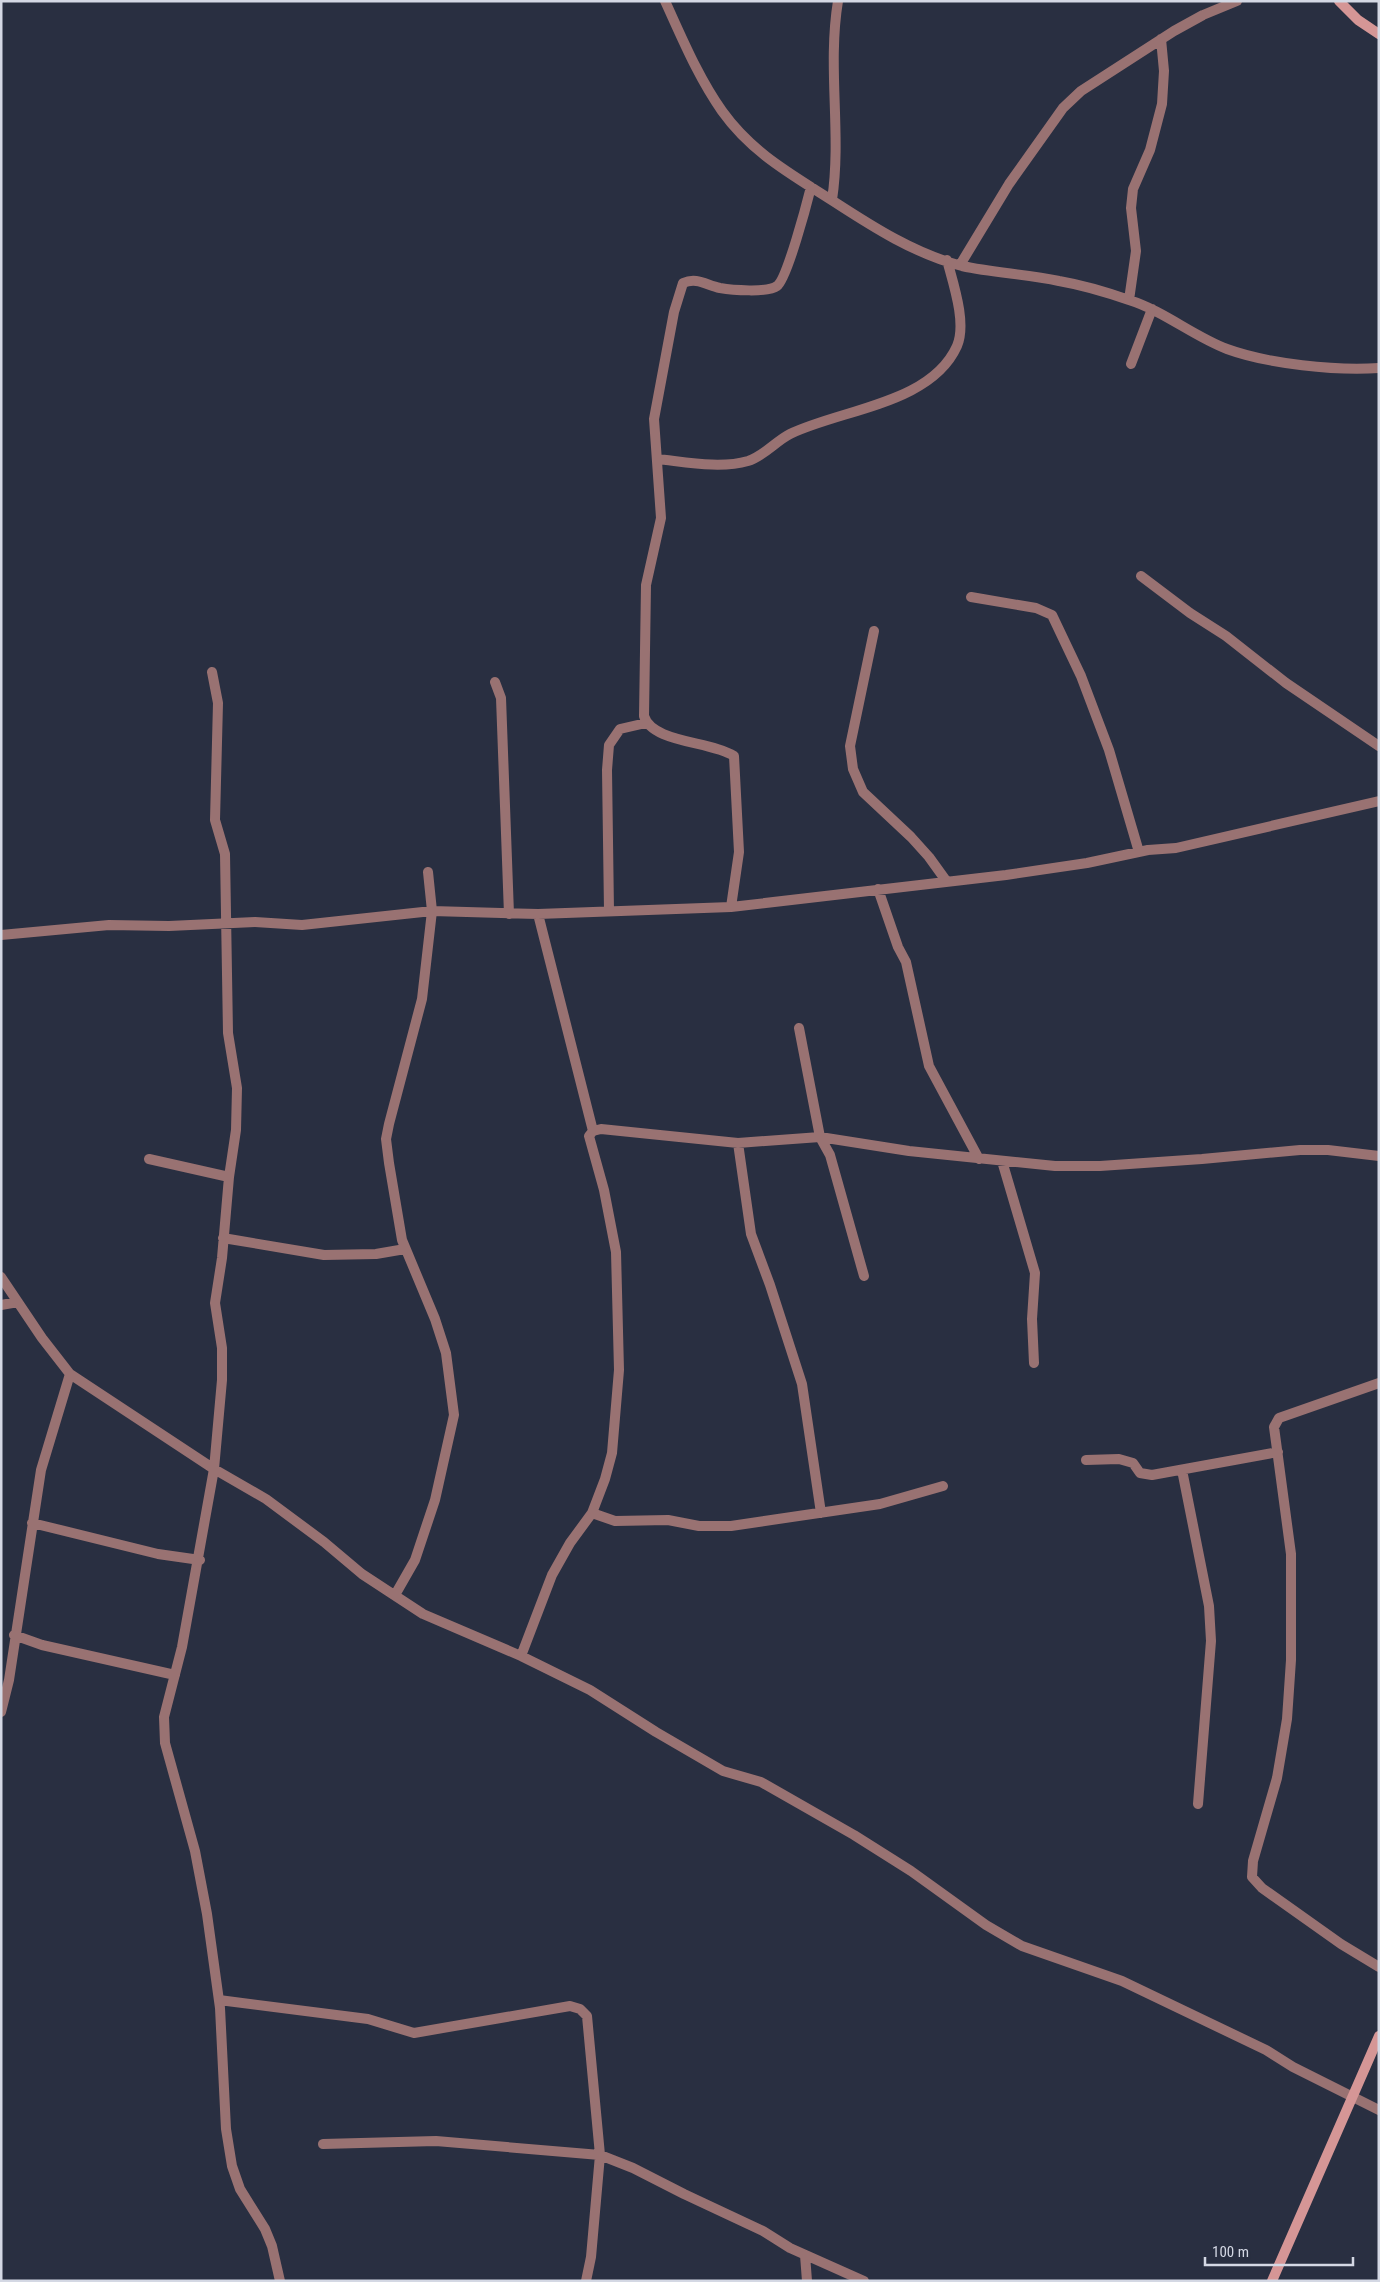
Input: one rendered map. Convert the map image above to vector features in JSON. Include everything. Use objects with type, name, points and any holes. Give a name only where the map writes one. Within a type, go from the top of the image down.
[{"type":"main road","points":[[1339,1],[1358,20],[1379,34]]},
{"type":"main road","points":[[1272,2281],[1379,2036]]},
{"type":"street","points":[[664,1],[689,54],[722,110],[746,139],[783,170],[877,229],[911,246],[960,265],[1015,276],[1058,281],[1129,300],[1152,309],[1227,349],[1260,358],[1328,368],[1379,368]]},
{"type":"street","points":[[832,200],[836,178],[832,48],[838,1]]},
{"type":"street","points":[[960,265],[1009,184],[1063,108],[1080,90],[1203,15],[1237,1]]},
{"type":"street","points":[[1129,300],[1136,251],[1131,208],[1133,189],[1150,150],[1162,104],[1164,71],[1161,39]]},
{"type":"street","points":[[646,723],[644,716],[644,651],[646,585],[661,518],[654,419],[674,312],[683,283],[698,280],[720,288],[740,290],[768,290],[777,286],[782,279],[798,235],[811,187]]},
{"type":"street","points":[[658,458],[706,464],[749,461],[790,434],[906,394],[943,370],[958,344],[960,318],[947,260]]},
{"type":"street","points":[[1131,364],[1152,309]]},
{"type":"street","points":[[1141,576],[1190,613],[1226,636],[1286,683],[1379,746]]},
{"type":"street","points":[[971,597],[1036,608],[1052,615],[1081,676],[1109,750],[1139,852]]},
{"type":"street","points":[[874,631],[850,746],[853,769],[863,792],[911,837],[929,857],[947,882]]},
{"type":"street","points":[[212,672],[218,703],[216,820],[225,854],[228,1033],[237,1088],[236,1130],[228,1178],[215,1303],[222,1348],[222,1380],[214,1469],[200,1560],[182,1647],[164,1717],[165,1743],[200,1873],[219,2000],[226,2129],[232,2166],[240,2189],[265,2229],[278,2265],[280,2281]]},
{"type":"street","points":[[496,682],[501,698],[509,914]]},
{"type":"street","points":[[609,911],[607,770],[609,745],[620,730],[646,723],[671,737],[723,748],[734,756],[739,852],[731,907]]},
{"type":"street","points":[[1,934],[109,925],[256,922],[302,925],[432,912],[538,914],[731,907],[947,882],[1087,863],[1139,852],[1176,848],[1281,822],[1379,802]]},
{"type":"street","points":[[395,1595],[415,1560],[435,1500],[454,1415],[446,1353],[435,1319],[405,1249],[393,1196],[386,1139],[388,1124],[422,999],[432,912],[428,872]]},
{"type":"street","points":[[878,889],[898,948],[906,962],[929,1066],[979,1159]]},
{"type":"street","points":[[538,914],[593,1131]]},
{"type":"street","points":[[799,1028],[820,1138],[830,1155],[864,1276]]},
{"type":"street","points":[[521,1656],[552,1575],[570,1543],[592,1513],[605,1479],[612,1452],[619,1370],[616,1252],[604,1190],[588,1136],[593,1131],[601,1129],[738,1143],[820,1138],[909,1151],[1056,1166],[1091,1166],[1202,1159],[1300,1150],[1328,1150],[1379,1156]]},
{"type":"street","points":[[738,1143],[751,1234],[770,1285],[802,1384],[821,1513]]},
{"type":"street","points":[[149,1159],[228,1178]]},
{"type":"street","points":[[1002,1161],[1035,1273],[1032,1319],[1034,1364]]},
{"type":"street","points":[[223,1238],[324,1255],[376,1254],[405,1249]]},
{"type":"street","points":[[1,1277],[42,1338],[70,1374],[170,1437],[214,1469],[266,1499],[324,1542],[362,1574],[423,1614],[521,1656],[590,1690],[656,1732],[723,1770],[761,1782],[854,1835],[910,1871],[986,1925],[1022,1946],[1122,1981],[1266,2050],[1293,2067],[1379,2110]]},
{"type":"street","points":[[1,1305],[18,1302]]},
{"type":"street","points":[[1,1712],[9,1680],[14,1635],[41,1470],[70,1374]]},
{"type":"street","points":[[1379,1383],[1279,1418],[1274,1426],[1291,1554],[1291,1660],[1287,1719],[1278,1778],[1253,1861],[1252,1877],[1270,1894],[1341,1944],[1379,1967]]},
{"type":"street","points":[[1086,1460],[1119,1459],[1133,1463],[1140,1473],[1152,1475],[1278,1452]]},
{"type":"street","points":[[1182,1470],[1209,1606],[1211,1632],[1209,1684],[1198,1804]]},
{"type":"street","points":[[592,1513],[616,1521],[668,1520],[699,1526],[731,1526],[880,1504],[943,1486]]},
{"type":"street","points":[[32,1523],[158,1554],[200,1560]]},
{"type":"street","points":[[14,1635],[42,1645],[175,1675]]},
{"type":"street","points":[[219,2000],[368,2019],[414,2033],[570,2006],[580,2009],[587,2016],[600,2155],[591,2257],[586,2281]]},
{"type":"street","points":[[323,2144],[436,2140],[600,2155],[633,2168],[763,2231],[805,2254],[864,2281]]},
{"type":"street","points":[[805,2254],[807,2281]]}]
